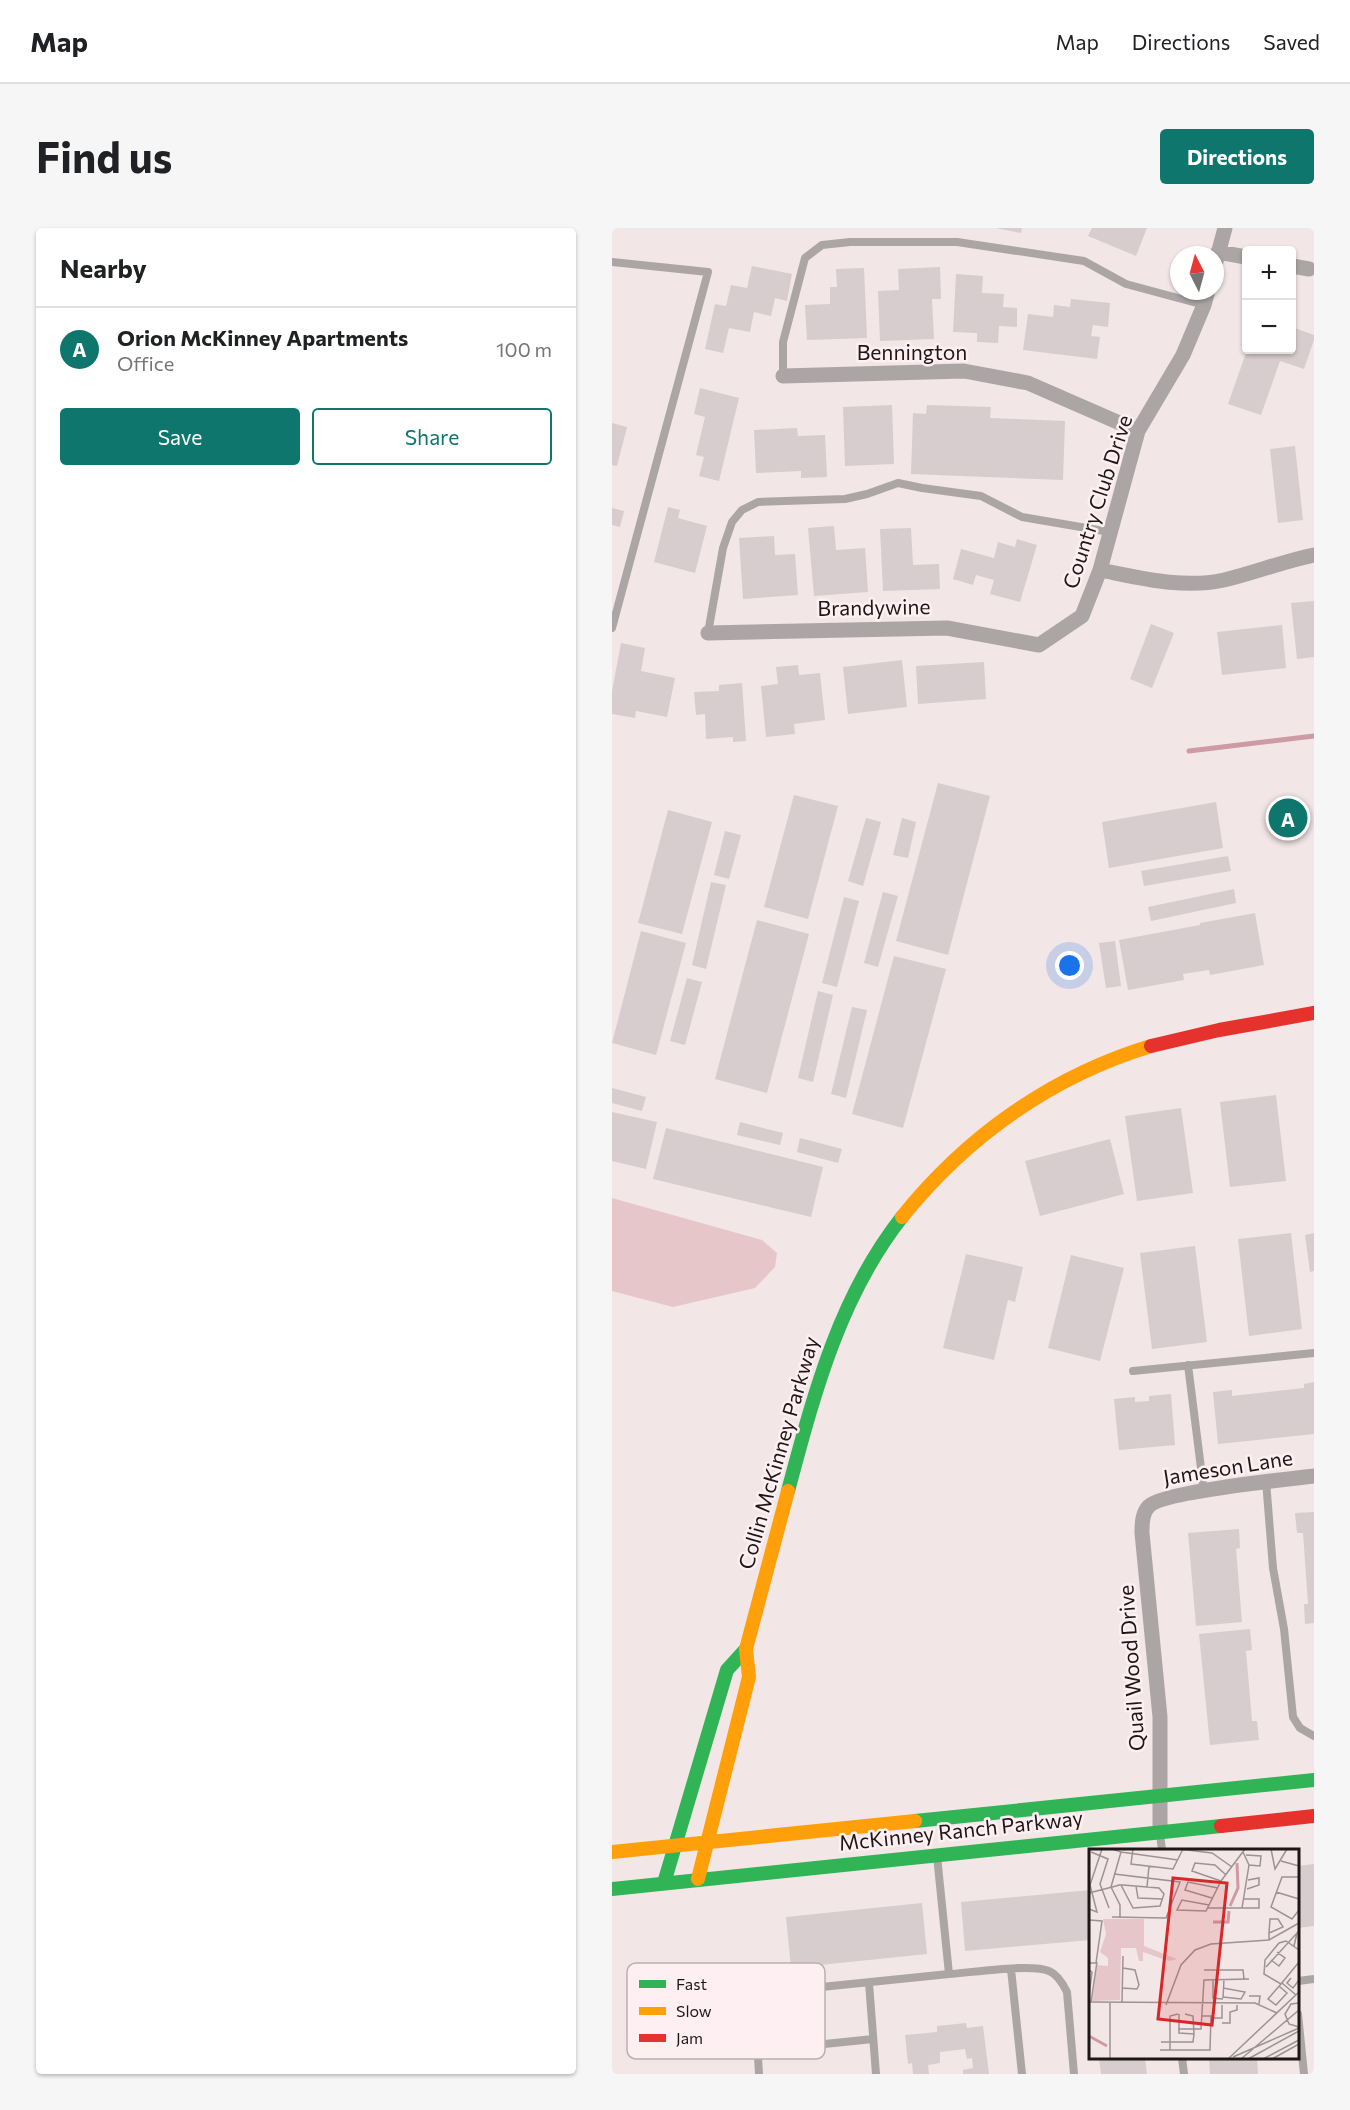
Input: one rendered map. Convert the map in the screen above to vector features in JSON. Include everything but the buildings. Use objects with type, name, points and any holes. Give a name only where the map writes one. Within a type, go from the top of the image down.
[{"type":"street","points":[[1220,246],[1225,228]]},
{"type":"street","points":[[1224,258],[1242,257]]},
{"type":"street","points":[[1296,267],[1309,269]]},
{"type":"street","name":"Country Club Drive","points":[[1039,645],[1083,616],[1100,570],[1138,431],[1183,355],[1205,300]]},
{"type":"street","name":"Bennington","points":[[783,376],[964,371],[1028,383],[1138,431]]},
{"type":"street","points":[[1100,570],[1177,584],[1223,580],[1314,555]]},
{"type":"street","name":"Brandywine","points":[[708,633],[947,628],[1039,645]]},
{"type":"street","name":"Collin McKinney Parkway","points":[[698,1879],[750,1677],[746,1649],[810,1408],[841,1318],[867,1268],[903,1216],[927,1187],[965,1149],[1008,1115],[1034,1098],[1093,1067],[1146,1047],[1191,1034],[1314,1013]]},
{"type":"street","name":"Jameson Lane","points":[[1150,1505],[1157,1501],[1266,1481],[1314,1476]]},
{"type":"street","name":"Quail Wood Drive","points":[[1150,1505],[1143,1517],[1142,1526],[1159,1694],[1160,1831]]},
{"type":"street","name":"Collin McKinney Parkway","points":[[664,1883],[726,1670],[746,1649]]},
{"type":"street","name":"McKinney Ranch Parkway","points":[[612,1852],[1314,1780]]},
{"type":"street","name":"McKinney Ranch Parkway","points":[[612,1889],[1314,1816]]},
{"type":"lane","points":[[783,376],[783,342],[805,258],[822,245],[850,242],[957,243],[1084,261],[1126,284],[1170,292]]},
{"type":"lane","points":[[612,262],[708,272],[612,628]]},
{"type":"lane","points":[[708,633],[723,548],[732,522],[742,510],[758,502],[845,499],[898,483],[981,496],[1022,517],[1110,532]]},
{"type":"lane","points":[[1133,1371],[1314,1353]]},
{"type":"lane","points":[[1188,1365],[1204,1492]]},
{"type":"lane","points":[[1266,1481],[1273,1569],[1286,1644],[1293,1717],[1300,1728],[1314,1737]]},
{"type":"lane","points":[[1160,1831],[1162,1849]]},
{"type":"lane","points":[[936,1854],[949,1974]]},
{"type":"lane","points":[[825,1987],[1011,1969],[1033,1968],[1049,1971],[1062,1982],[1067,1992],[1074,2074]]},
{"type":"lane","points":[[1011,1969],[1022,2074]]},
{"type":"lane","points":[[1299,1981],[1314,1979]]},
{"type":"lane","points":[[869,1983],[876,2074]]},
{"type":"lane","points":[[1299,2024],[1304,2074]]},
{"type":"lane","points":[[825,2044],[873,2039]]},
{"type":"lane","points":[[758,2059],[759,2074]]},
{"type":"lane","points":[[1182,2059],[1184,2074]]},
{"type":"shaded area","points":[[612,1198],[762,1240],[777,1253],[775,1267],[755,1288],[673,1307],[612,1291]]},
{"type":"waterway","points":[[1189,751],[1314,736]]},
{"type":"traffic: fast","points":[[788,1491],[819,1383],[845,1313],[861,1280],[902,1217]]},
{"type":"traffic: fast","points":[[664,1883],[727,1670],[746,1649]]},
{"type":"traffic: fast","points":[[915,1821],[1314,1780]]},
{"type":"traffic: fast","points":[[612,1889],[1221,1826]]},
{"type":"traffic: slow","points":[[902,1217],[954,1160],[1014,1112],[1079,1074],[1151,1046]]},
{"type":"traffic: slow","points":[[698,1879],[749,1677],[746,1649],[788,1491]]},
{"type":"traffic: slow","points":[[612,1852],[915,1821]]},
{"type":"traffic: jam","points":[[1151,1046],[1219,1030],[1314,1013]]},
{"type":"traffic: jam","points":[[1221,1826],[1314,1816]]},
{"type":"place","name":"Orion McKinney Apartments","points":[[1288,818]]}]
